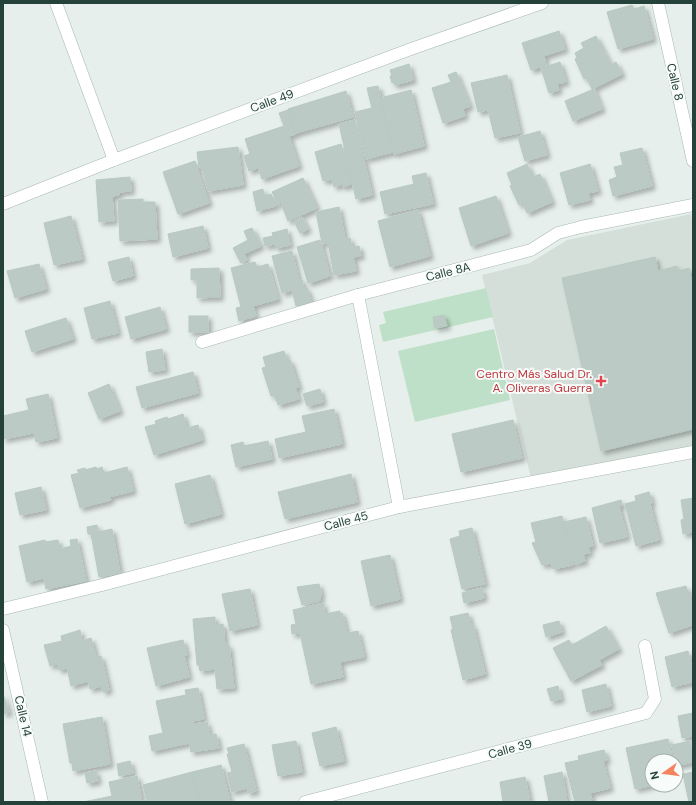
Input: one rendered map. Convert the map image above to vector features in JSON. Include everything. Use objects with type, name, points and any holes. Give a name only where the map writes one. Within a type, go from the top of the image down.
[{"type":"street","points":[[56,3],[114,160]]},
{"type":"street","name":"Calle 49","points":[[3,204],[114,160],[411,49],[542,3]]},
{"type":"street","name":"Calle 8","points":[[658,3],[693,161]]},
{"type":"street","name":"Calle 8A","points":[[202,342],[358,295],[531,250],[558,233],[581,227],[693,205]]},
{"type":"street","points":[[358,295],[399,507]]},
{"type":"street","name":"Calle 45","points":[[3,609],[102,585],[399,507],[693,452]]},
{"type":"street","name":"Calle 14","points":[[3,630],[42,802]]},
{"type":"street","name":"Calle 39","points":[[305,802],[646,713],[655,698],[645,646]]},
{"type":"shaded area","name":"Centro Más Salud Dr. A. Oliveras Guerra","points":[[691,214],[693,225],[693,446],[531,478],[482,275],[530,263],[567,240]]},
{"type":"green space","points":[[486,288],[493,317],[383,342],[379,325],[386,323],[383,312]]},
{"type":"green space","points":[[494,329],[510,400],[415,422],[398,351]]},
{"type":"building","points":[[632,5],[634,9],[644,6],[653,39],[618,49],[607,12]]},
{"type":"building","points":[[559,31],[565,49],[544,56],[546,65],[531,70],[522,43]]},
{"type":"building","points":[[596,36],[611,65],[616,62],[622,74],[592,89],[586,77],[584,79],[575,59],[577,58],[575,53],[584,48],[581,43]]},
{"type":"building","points":[[560,62],[566,82],[557,84],[559,90],[549,93],[541,68]]},
{"type":"building","points":[[409,64],[413,80],[395,85],[394,82],[392,83],[390,70]]},
{"type":"building","points":[[456,72],[470,106],[463,109],[465,116],[443,123],[432,88],[451,82],[448,75]]},
{"type":"building","points":[[507,75],[520,133],[495,138],[488,110],[478,112],[471,83]]},
{"type":"building","points":[[378,86],[393,152],[366,159],[355,112],[372,108],[367,88]]},
{"type":"building","points":[[594,89],[602,109],[573,121],[565,101]]},
{"type":"building","points":[[411,90],[424,146],[394,154],[380,98]]},
{"type":"building","points":[[346,91],[353,117],[296,133],[288,109]]},
{"type":"building","points":[[288,110],[296,134],[289,136],[299,166],[262,179],[258,168],[249,171],[244,156],[250,154],[245,139],[284,126],[279,113]]},
{"type":"building","points":[[355,120],[372,195],[356,199],[339,124]]},
{"type":"building","points":[[540,131],[547,155],[525,161],[518,137]]},
{"type":"building","points":[[341,144],[352,184],[343,187],[342,184],[334,187],[332,179],[323,181],[315,152]]},
{"type":"building","points":[[238,147],[243,185],[208,191],[202,167],[199,167],[197,152]]},
{"type":"building","points":[[642,148],[652,186],[613,196],[609,180],[617,177],[614,167],[623,165],[620,153]]},
{"type":"building","points":[[195,161],[209,203],[178,214],[163,172]]},
{"type":"building","points":[[527,164],[533,177],[540,174],[552,202],[527,213],[523,203],[519,205],[510,186],[512,185],[507,173]]},
{"type":"building","points":[[590,164],[598,191],[588,193],[590,200],[569,205],[560,173]]},
{"type":"building","points":[[426,173],[433,204],[385,214],[380,192],[414,184],[412,176]]},
{"type":"building","points":[[130,177],[131,191],[119,192],[119,195],[112,196],[114,221],[99,222],[96,180]]},
{"type":"building","points":[[303,178],[317,208],[288,221],[281,203],[278,205],[272,192]]},
{"type":"building","points":[[263,189],[264,196],[271,194],[276,206],[257,211],[253,192]]},
{"type":"building","points":[[496,196],[508,233],[471,246],[459,208]]},
{"type":"building","points":[[143,199],[143,202],[155,202],[157,239],[120,241],[118,200]]},
{"type":"building","points":[[339,207],[345,239],[350,238],[352,247],[359,246],[361,256],[353,257],[356,271],[334,275],[328,242],[322,243],[316,212]]},
{"type":"building","points":[[418,210],[430,256],[390,267],[378,221]]},
{"type":"building","points":[[71,216],[82,259],[54,265],[44,223]]},
{"type":"building","points":[[302,217],[308,229],[300,233],[294,221]]},
{"type":"building","points":[[203,226],[208,248],[173,257],[168,234]]},
{"type":"building","points":[[252,228],[261,246],[244,254],[247,260],[241,263],[233,248],[248,240],[244,231]]},
{"type":"building","points":[[287,229],[290,245],[276,248],[275,244],[265,246],[263,238],[273,236],[272,233]]},
{"type":"building","points":[[320,240],[330,276],[308,283],[297,247]]},
{"type":"building","points":[[292,251],[299,281],[302,280],[304,289],[307,288],[311,302],[296,306],[292,290],[282,293],[272,256]]},
{"type":"building","points":[[129,257],[133,276],[113,281],[108,262]]},
{"type":"building","points":[[655,257],[658,271],[677,266],[678,271],[689,268],[693,288],[693,429],[601,451],[562,278]]},
{"type":"building","points":[[255,262],[257,267],[268,264],[278,299],[253,306],[256,316],[239,321],[236,308],[241,307],[231,268]]},
{"type":"building","points":[[39,264],[46,289],[15,298],[7,271]]},
{"type":"building","points":[[219,268],[220,297],[197,298],[197,280],[191,280],[191,269]]},
{"type":"building","points":[[110,301],[118,333],[92,339],[84,308]]},
{"type":"building","points":[[160,307],[166,329],[131,339],[125,317]]},
{"type":"building","points":[[444,315],[447,326],[435,328],[433,317]]},
{"type":"building","points":[[189,316],[208,316],[208,332],[189,332]]},
{"type":"building","points":[[66,318],[73,339],[32,352],[25,331]]},
{"type":"building","points":[[162,349],[165,370],[149,372],[146,352]]},
{"type":"building","points":[[284,351],[287,361],[290,360],[299,387],[295,388],[299,399],[278,405],[275,395],[271,396],[262,368],[266,367],[263,357]]},
{"type":"building","points":[[193,372],[198,393],[142,408],[136,387]]},
{"type":"building","points":[[109,384],[120,411],[99,419],[88,393]]},
{"type":"building","points":[[320,389],[323,402],[307,406],[303,394]]},
{"type":"building","points":[[48,394],[57,438],[36,442],[34,433],[3,439],[3,416],[29,410],[26,399]]},
{"type":"building","points":[[334,409],[342,444],[279,458],[275,439],[306,432],[302,416]]},
{"type":"building","points":[[183,414],[187,428],[198,425],[202,440],[154,455],[145,427],[156,424],[155,421],[167,417],[168,419]]},
{"type":"building","points":[[513,420],[522,458],[461,472],[452,434]]},
{"type":"building","points":[[268,441],[272,459],[236,467],[231,445],[243,442],[244,446]]},
{"type":"building","points":[[96,467],[97,469],[102,467],[104,473],[127,467],[133,491],[109,497],[111,500],[80,508],[71,475],[79,473],[77,470],[85,468],[85,470]]},
{"type":"building","points":[[351,474],[357,502],[285,519],[278,492]]},
{"type":"building","points":[[210,475],[221,514],[185,524],[175,484]]},
{"type":"building","points":[[41,487],[46,510],[20,515],[15,493]]},
{"type":"building","points":[[649,492],[652,503],[650,504],[659,540],[636,546],[625,504],[636,501],[635,496]]},
{"type":"building","points":[[693,498],[693,532],[683,534],[681,520],[684,519],[681,500]]},
{"type":"building","points":[[621,500],[622,505],[619,506],[627,537],[600,543],[592,508]]},
{"type":"building","points":[[562,516],[573,565],[553,569],[552,563],[542,565],[532,543],[536,542],[531,523]]},
{"type":"building","points":[[586,517],[593,546],[588,547],[590,553],[583,554],[585,561],[575,564],[564,522]]},
{"type":"building","points":[[97,525],[98,532],[112,529],[120,573],[99,577],[91,534],[88,534],[87,527]]},
{"type":"building","points":[[472,528],[485,584],[462,589],[450,539],[460,536],[459,531]]},
{"type":"building","points":[[77,539],[86,581],[46,589],[44,578],[27,582],[19,546],[45,540],[45,542],[58,540],[60,549],[71,546],[70,540]]},
{"type":"building","points":[[390,555],[400,599],[371,606],[361,561]]},
{"type":"building","points":[[319,584],[321,593],[320,601],[302,605],[297,587]]},
{"type":"building","points":[[686,586],[693,608],[693,625],[669,633],[656,593]]},
{"type":"building","points":[[482,588],[484,598],[464,603],[462,593]]},
{"type":"building","points":[[250,589],[257,625],[230,631],[222,594]]},
{"type":"building","points":[[323,603],[325,614],[340,611],[340,614],[342,613],[347,633],[358,631],[364,657],[340,662],[343,677],[311,684],[300,633],[292,634],[291,625],[296,624],[293,610]]},
{"type":"building","points":[[468,613],[471,625],[473,625],[485,674],[463,680],[451,630],[453,629],[450,617]]},
{"type":"building","points":[[215,617],[215,625],[223,624],[225,646],[229,645],[234,688],[217,689],[215,669],[200,671],[199,665],[197,665],[193,619]]},
{"type":"building","points":[[559,621],[562,632],[546,637],[543,625]]},
{"type":"building","points":[[606,626],[619,649],[599,660],[602,665],[571,681],[553,648],[569,640],[572,645]]},
{"type":"building","points":[[80,630],[82,641],[91,638],[96,657],[101,656],[109,690],[103,692],[102,686],[90,689],[88,681],[71,686],[67,668],[59,670],[57,664],[50,666],[44,645],[62,641],[61,636]]},
{"type":"building","points":[[183,640],[187,655],[184,655],[189,677],[156,686],[147,648]]},
{"type":"building","points":[[688,651],[693,672],[693,682],[672,687],[665,657]]},
{"type":"building","points":[[606,684],[611,706],[587,712],[582,690]]},
{"type":"building","points":[[558,686],[561,699],[551,701],[547,689]]},
{"type":"building","points":[[198,688],[204,719],[193,721],[194,724],[207,722],[210,735],[216,734],[219,748],[191,752],[189,743],[152,751],[149,736],[163,733],[156,701],[186,695],[185,690]]},
{"type":"building","points":[[3,694],[9,712],[3,714]]},
{"type":"building","points":[[693,713],[693,736],[682,738],[678,716]]},
{"type":"building","points":[[102,717],[110,764],[73,771],[72,763],[70,763],[63,724]]},
{"type":"building","points":[[336,727],[344,761],[320,766],[312,733]]},
{"type":"building","points":[[668,739],[671,753],[644,753],[644,787],[635,789],[626,748]]},
{"type":"building","points":[[296,741],[302,772],[278,776],[272,745]]},
{"type":"building","points":[[690,741],[693,762],[684,764],[684,753],[674,753],[672,745]]},
{"type":"building","points":[[244,744],[256,791],[248,793],[247,788],[232,792],[227,773],[232,772],[227,754],[229,754],[227,748]]},
{"type":"building","points":[[604,750],[607,760],[603,761],[610,788],[590,793],[592,800],[575,802],[565,763],[579,760],[578,756]]},
{"type":"building","points":[[130,761],[133,773],[119,776],[117,764]]},
{"type":"building","points":[[221,765],[230,802],[200,802],[192,772]]},
{"type":"building","points":[[96,771],[98,781],[87,783],[85,773]]},
{"type":"building","points":[[192,772],[200,802],[147,802],[143,785]]},
{"type":"building","points":[[562,772],[567,802],[549,802],[544,776]]},
{"type":"building","points":[[693,772],[693,802],[689,802],[684,774]]},
{"type":"building","points":[[137,776],[142,802],[83,802],[112,796],[109,782]]},
{"type":"building","points":[[525,777],[530,802],[503,802],[500,782]]},
{"type":"place","name":"Centro Más Salud Dr. A. Oliveras Guerra","points":[[601,381]]}]
